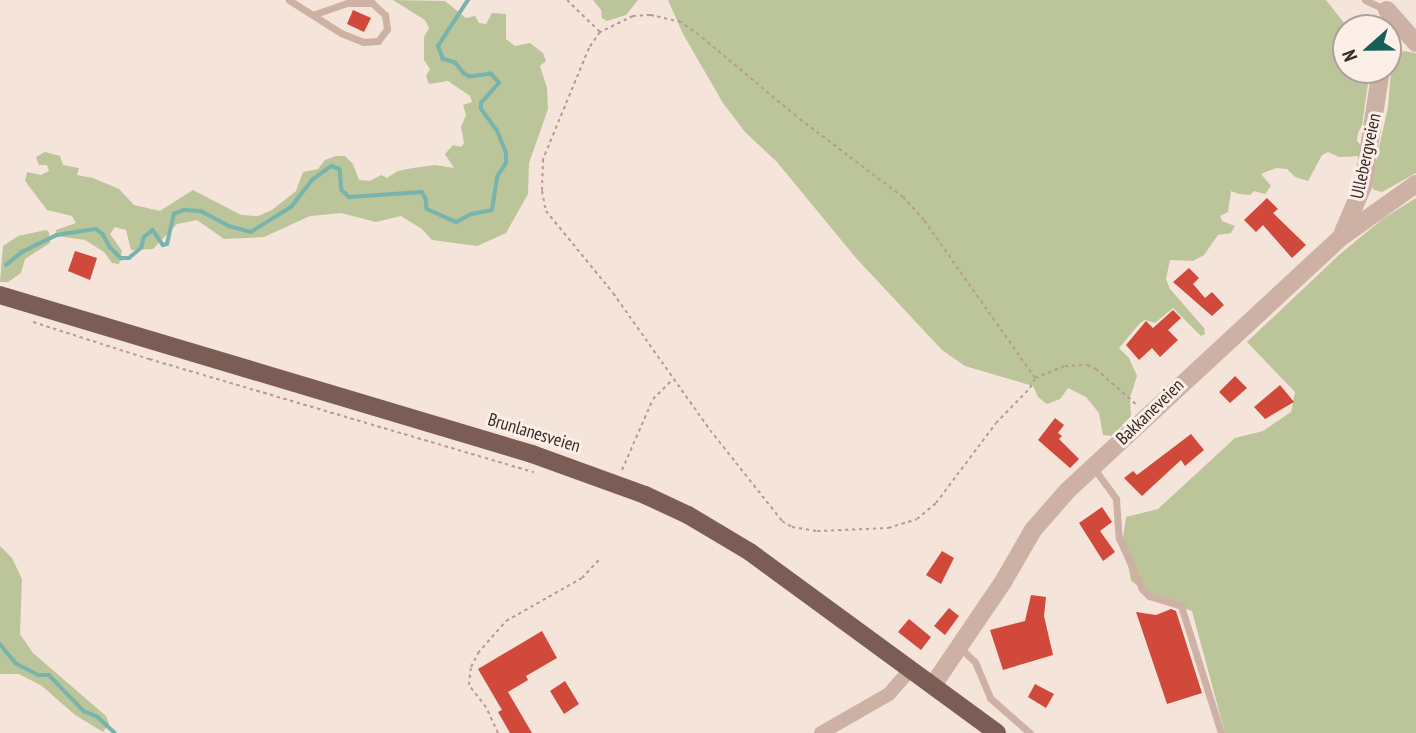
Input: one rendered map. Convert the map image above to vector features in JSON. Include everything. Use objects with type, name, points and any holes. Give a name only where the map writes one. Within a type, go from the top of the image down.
[{"type":"main road","name":"Brunlanesveien","points":[[0,295],[532,454],[618,484],[688,515],[730,540],[997,733]]},
{"type":"street","points":[[1387,13],[1416,43]]},
{"type":"street","name":"Ullebergveien","points":[[1340,238],[1363,186],[1379,84]]},
{"type":"street","name":"Bakkaneveien","points":[[933,685],[1003,583],[1028,527],[1340,238],[1416,184]]},
{"type":"street","points":[[821,733],[889,694],[911,670]]},
{"type":"lane","points":[[289,0],[313,15],[363,42],[378,41],[387,29],[385,15],[372,3],[347,3],[313,15]]},
{"type":"lane","points":[[1364,0],[1387,13]]},
{"type":"lane","points":[[1093,467],[1116,499],[1119,538],[1142,589],[1149,596],[1181,606],[1221,733]]},
{"type":"lane","points":[[960,647],[975,662],[985,687],[997,706],[1030,733]]},
{"type":"path","points":[[567,0],[600,32]]},
{"type":"path","points":[[1035,378],[932,230],[903,197],[681,22],[665,17],[634,16],[600,32],[589,48],[543,159],[542,191],[553,222],[612,293],[771,510],[792,527],[817,531],[888,528],[917,519],[936,503],[996,422],[1030,388],[1035,378],[1065,366],[1087,365],[1107,376],[1147,414]]},
{"type":"path","points":[[33,322],[149,359],[539,473]]},
{"type":"path","points":[[618,484],[629,448],[653,399],[674,378]]},
{"type":"path","points":[[498,733],[486,706],[469,685],[471,667],[478,653],[506,621],[582,578],[598,561]]},
{"type":"green space","points":[[393,0],[445,1],[466,18],[475,16],[479,23],[486,24],[492,13],[506,14],[506,39],[515,46],[530,43],[543,53],[546,61],[540,66],[547,88],[548,109],[529,163],[528,194],[506,233],[477,246],[432,240],[422,229],[401,216],[376,222],[341,213],[310,216],[264,237],[224,239],[197,220],[177,224],[153,249],[131,250],[126,230],[115,227],[110,234],[122,251],[119,264],[112,263],[104,252],[85,240],[57,236],[56,230],[76,223],[72,216],[47,210],[25,181],[27,172],[41,175],[49,171],[47,165],[39,165],[36,157],[45,152],[60,156],[63,165],[79,168],[77,175],[93,178],[119,189],[134,205],[160,211],[193,190],[241,215],[258,216],[272,210],[296,191],[303,172],[318,169],[325,160],[336,156],[345,156],[353,164],[359,180],[370,181],[381,175],[387,178],[398,171],[435,165],[454,168],[445,154],[453,145],[461,147],[464,143],[461,127],[466,115],[463,105],[472,102],[470,96],[448,81],[429,84],[426,76],[430,69],[424,60],[424,37],[429,28],[425,20]]},
{"type":"green space","points":[[593,0],[638,0],[626,15],[607,21],[602,18],[601,10]]},
{"type":"green space","points":[[668,0],[1326,0],[1337,14],[1332,14],[1332,84],[1368,84],[1357,141],[1364,149],[1362,156],[1339,157],[1328,152],[1322,155],[1308,181],[1295,177],[1287,169],[1276,168],[1261,174],[1271,186],[1265,194],[1254,191],[1250,195],[1231,191],[1228,212],[1220,216],[1222,221],[1235,226],[1231,233],[1218,235],[1204,255],[1193,261],[1170,260],[1166,279],[1170,289],[1204,328],[1205,334],[1201,336],[1173,308],[1155,323],[1145,320],[1140,323],[1119,348],[1129,358],[1137,376],[1130,398],[1131,418],[1111,436],[1103,435],[1099,413],[1086,397],[1068,388],[1060,399],[1047,404],[1038,397],[1033,386],[965,366],[942,350],[856,258],[777,162],[745,132],[723,103],[683,34]]},
{"type":"green space","points":[[1402,52],[1416,53],[1416,173],[1382,192],[1374,190],[1371,184],[1388,107],[1390,84],[1402,84]]},
{"type":"green space","points":[[1416,198],[1416,733],[1225,733],[1192,611],[1156,598],[1131,581],[1123,538],[1126,517],[1158,509],[1235,438],[1263,431],[1291,412],[1295,392],[1247,342],[1340,254],[1384,218]]},
{"type":"green space","points":[[46,230],[49,232],[50,243],[25,259],[21,273],[8,282],[0,282],[3,246],[18,236]]},
{"type":"green space","points":[[0,546],[12,558],[22,579],[20,634],[33,653],[106,716],[109,724],[103,732],[75,715],[42,686],[19,674],[0,674]]},
{"type":"building","points":[[353,10],[371,18],[364,32],[347,24]]},
{"type":"building","points":[[1267,198],[1278,209],[1273,213],[1306,245],[1292,258],[1263,225],[1256,232],[1244,220]]},
{"type":"building","points":[[75,251],[97,258],[90,280],[68,271]]},
{"type":"building","points":[[1189,268],[1199,278],[1193,284],[1205,298],[1212,292],[1224,305],[1212,316],[1173,282]]},
{"type":"building","points":[[1173,310],[1181,318],[1168,330],[1178,340],[1160,357],[1152,348],[1139,360],[1126,345],[1146,321],[1153,328]]},
{"type":"building","points":[[1235,376],[1247,388],[1230,403],[1219,392]]},
{"type":"building","points":[[1280,385],[1294,402],[1265,419],[1254,407]]},
{"type":"building","points":[[1055,418],[1064,425],[1058,433],[1062,436],[1059,439],[1079,459],[1070,468],[1038,440]]},
{"type":"building","points":[[1191,434],[1204,450],[1185,466],[1181,460],[1142,496],[1124,478],[1133,471],[1137,475]]},
{"type":"building","points":[[1102,507],[1112,522],[1100,531],[1115,552],[1103,561],[1079,523]]},
{"type":"building","points":[[942,551],[954,558],[941,584],[926,575]]},
{"type":"building","points":[[1031,595],[1046,597],[1044,616],[1053,655],[1003,670],[990,630],[1025,621]]},
{"type":"building","points":[[949,608],[959,616],[945,635],[934,626]]},
{"type":"building","points":[[1171,609],[1176,611],[1202,693],[1167,704],[1136,612],[1156,615]]},
{"type":"building","points":[[909,619],[931,637],[921,650],[898,632]]},
{"type":"building","points":[[542,631],[557,658],[526,676],[528,680],[508,692],[532,733],[510,733],[498,712],[502,710],[478,669]]},
{"type":"building","points":[[565,681],[579,704],[564,714],[550,691]]},
{"type":"building","points":[[1035,684],[1054,694],[1046,708],[1028,697]]},
{"type":"waterway","points":[[6,265],[22,252],[57,235],[96,229],[121,258],[129,258],[141,248],[144,237],[153,230],[163,245],[167,244],[174,214],[184,210],[201,211],[229,226],[251,232],[291,207],[312,180],[331,166],[340,169],[342,190],[349,197],[422,192],[427,209],[456,222],[472,214],[492,210],[497,177],[506,163],[506,153],[497,131],[481,109],[481,103],[499,83],[491,74],[470,77],[464,74],[455,63],[443,59],[438,46],[468,0]]},
{"type":"waterway","points":[[0,644],[17,664],[39,675],[49,675],[84,711],[98,717],[115,733]]}]
